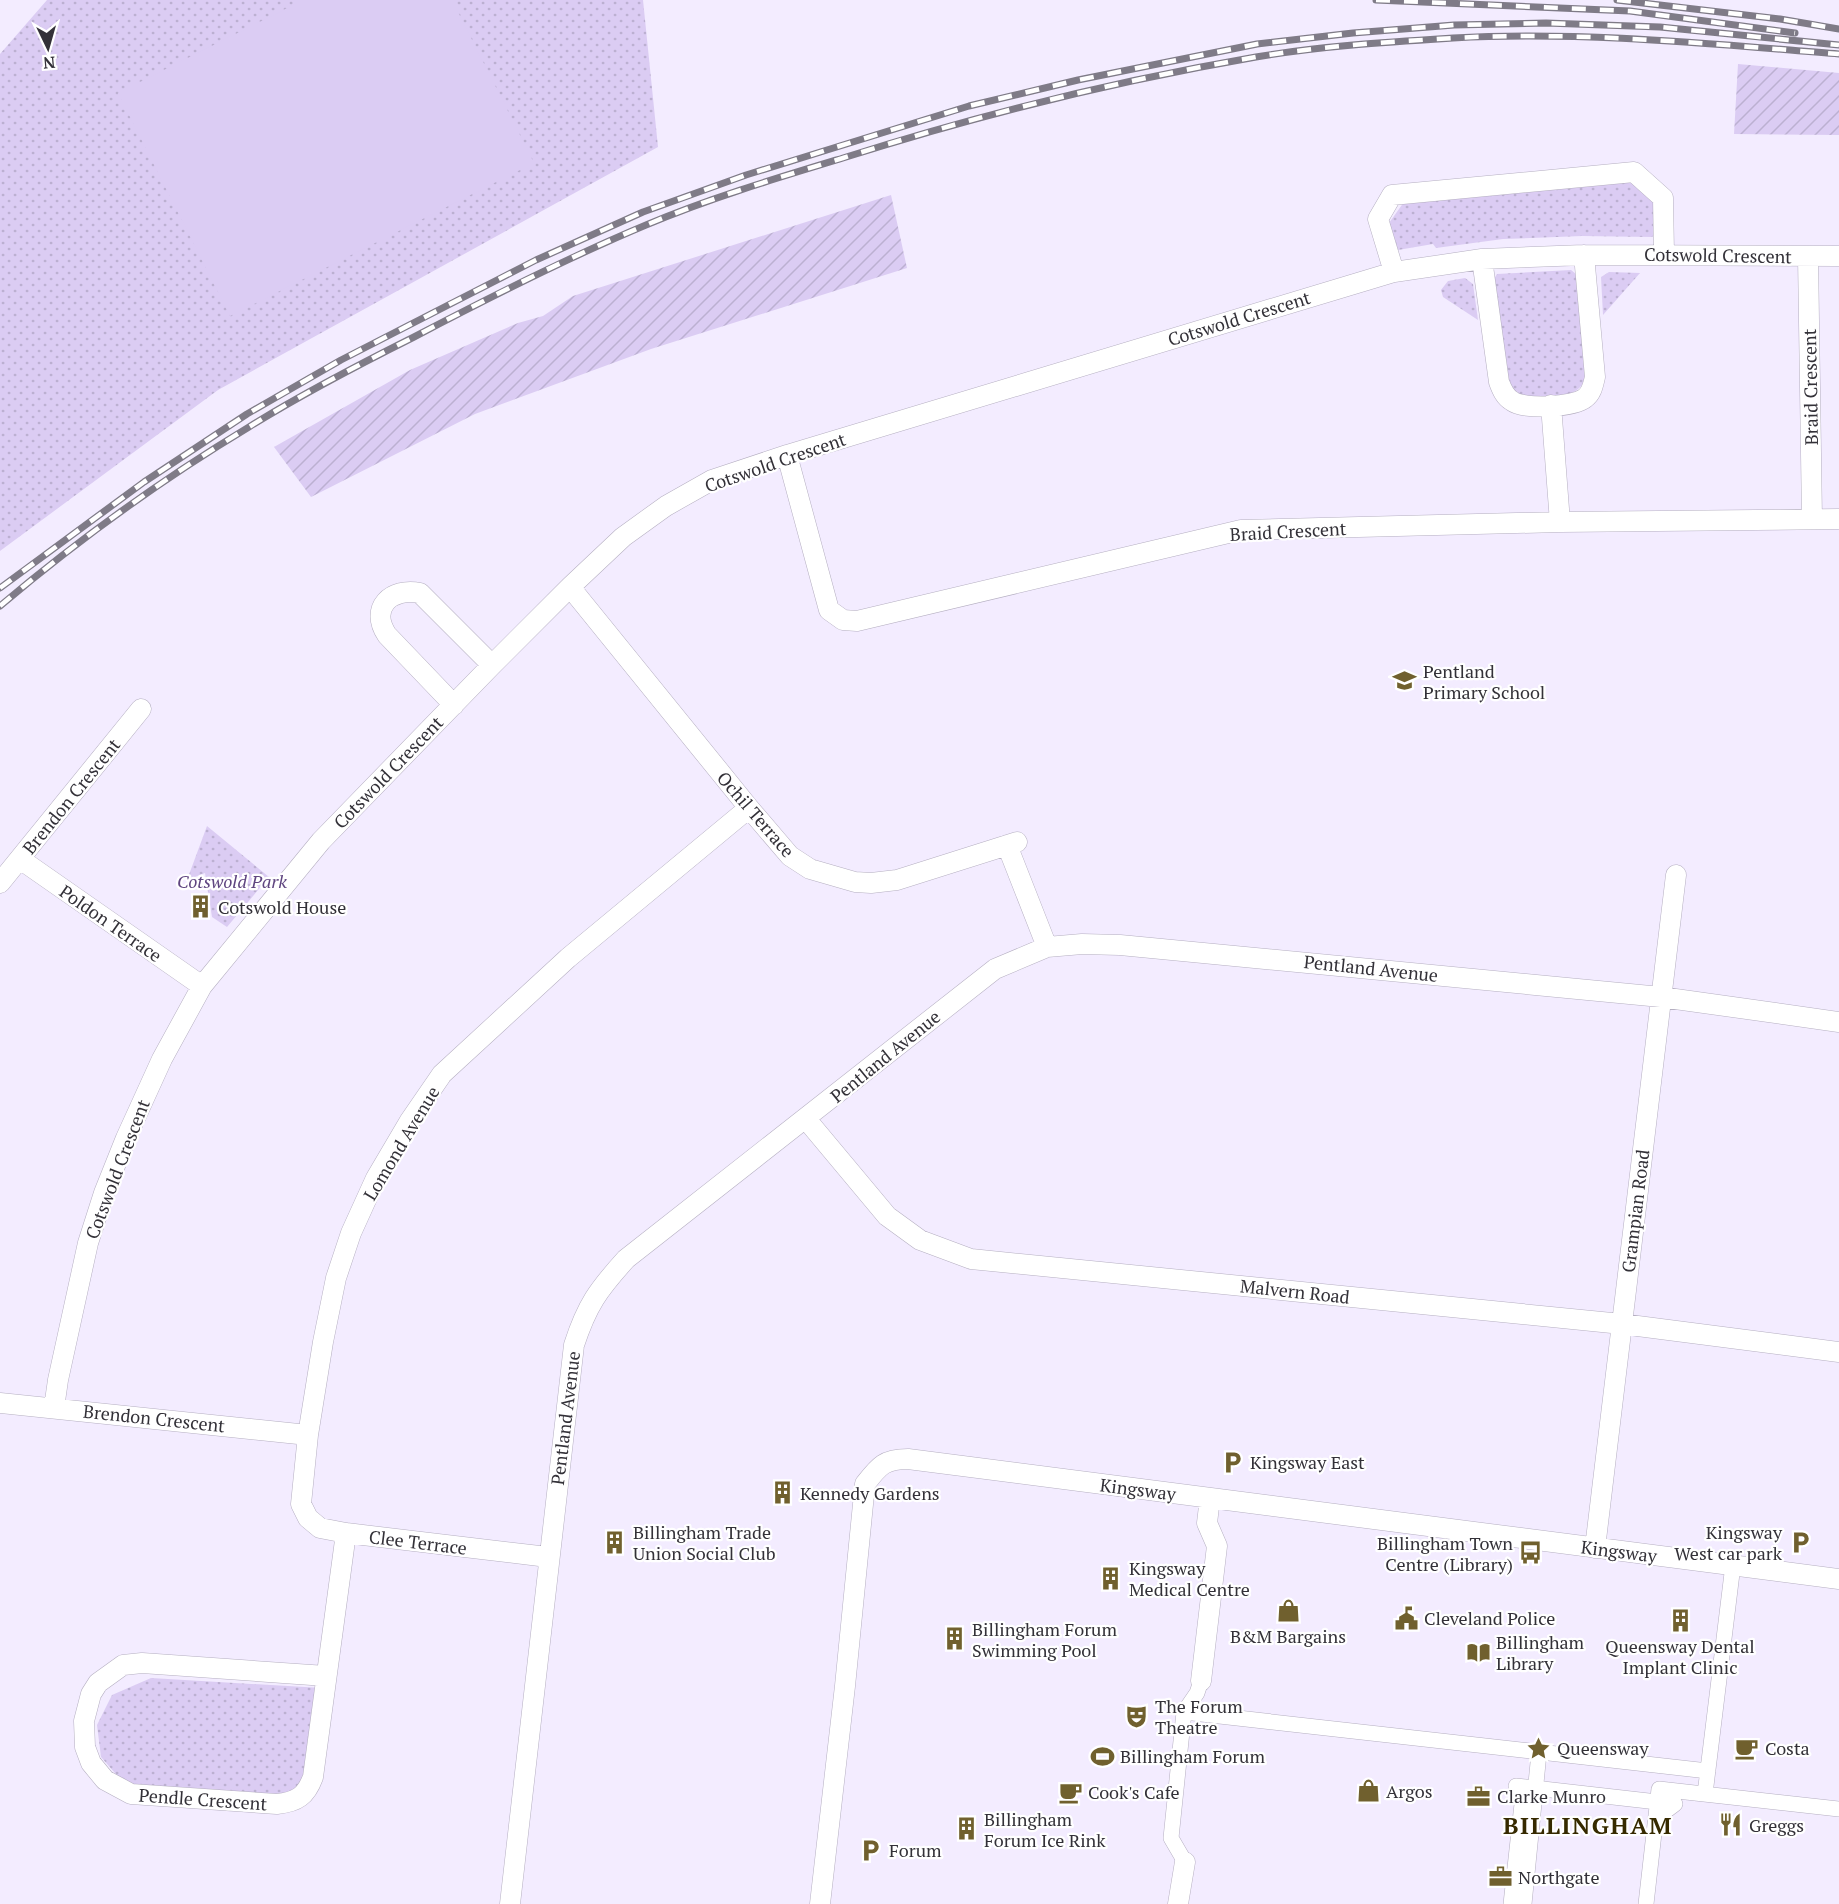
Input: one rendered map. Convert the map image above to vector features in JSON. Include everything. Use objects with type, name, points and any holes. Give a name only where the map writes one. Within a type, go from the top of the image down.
[{"type":"street","points":[[1394,272],[1378,219],[1392,195],[1634,172],[1663,198],[1665,204],[1664,254]]},
{"type":"street","name":"Cotswold Crescent","points":[[54,1407],[86,1254],[104,1193],[162,1059],[202,986],[321,841],[570,587],[623,537],[666,506],[712,480],[787,455],[1394,272],[1482,259],[1584,255],[1839,256]]},
{"type":"street","points":[[1482,259],[1498,382],[1504,394],[1519,405],[1551,405],[1575,403],[1585,399],[1593,387],[1595,377],[1584,255]]},
{"type":"street","name":"Braid Crescent","points":[[1808,256],[1812,519]]},
{"type":"street","points":[[1551,405],[1560,522]]},
{"type":"street","name":"Braid Crescent","points":[[787,455],[829,610],[843,620],[857,621],[1241,530],[1560,522],[1839,519]]},
{"type":"street","name":"Ochil Terrace","points":[[570,587],[790,856],[810,869],[855,882],[871,883],[897,880],[1012,844],[1047,947]]},
{"type":"street","points":[[454,705],[383,630],[380,625],[381,612],[386,601],[395,594],[407,590],[420,593],[492,665]]},
{"type":"street","name":"Brendon Crescent","points":[[0,884],[141,709]]},
{"type":"street","name":"Lomond Avenue","points":[[301,1504],[308,1435],[336,1278],[351,1233],[376,1178],[409,1122],[442,1074],[568,957],[749,808]]},
{"type":"street","name":"Poldon Terrace","points":[[20,860],[202,986]]},
{"type":"street","name":"Grampian Road","points":[[1594,1548],[1676,875]]},
{"type":"street","name":"Pentland Avenue","points":[[510,1904],[574,1345],[584,1315],[602,1286],[626,1259],[995,969],[1047,947],[1082,944],[1120,945],[1660,997],[1839,1022]]},
{"type":"street","name":"Malvern Road","points":[[806,1119],[887,1216],[920,1240],[971,1258],[1622,1323],[1839,1352]]},
{"type":"street","name":"Brendon Crescent","points":[[0,1403],[308,1435]]},
{"type":"street","name":"Kingsway","points":[[820,1904],[865,1484],[880,1465],[895,1459],[1839,1579]]},
{"type":"street","points":[[1178,1904],[1185,1862],[1171,1838],[1184,1712],[1197,1693],[1200,1681],[1216,1546],[1207,1524],[1210,1498]]},
{"type":"street","name":"Clee Terrace","points":[[301,1504],[308,1518],[321,1528],[548,1557]]},
{"type":"street","name":"Pendle Crescent","points":[[326,1676],[142,1663],[123,1665],[98,1683],[91,1695],[84,1721],[85,1748],[90,1763],[105,1780],[131,1794],[277,1804],[290,1803],[309,1790],[313,1777],[346,1533]]},
{"type":"street","points":[[1705,1794],[1733,1565]]},
{"type":"street","points":[[1184,1712],[1708,1771]]},
{"type":"street","points":[[1524,1904],[1539,1753]]},
{"type":"street","points":[[1511,1904],[1523,1795],[1516,1786],[1658,1796],[1705,1794],[1839,1809]]},
{"type":"street","points":[[1646,1904],[1658,1796]]},
{"type":"street","points":[[1653,1904],[1664,1814],[1674,1804],[1658,1796]]},
{"type":"green space","points":[[47,0],[643,0],[658,147],[218,390],[0,551],[0,54]]},
{"type":"green space","points":[[303,0],[452,0],[534,163],[230,316],[118,93]]},
{"type":"green space","points":[[1738,64],[1839,73],[1839,135],[1734,134]]},
{"type":"green space","points":[[1637,179],[1658,204],[1657,232],[1652,237],[1582,236],[1503,239],[1436,248],[1433,244],[1398,250],[1395,248],[1389,223],[1404,202]]},
{"type":"green space","points":[[891,195],[907,268],[651,349],[475,414],[311,497],[274,447],[410,370],[518,323],[543,316],[573,296]]},
{"type":"green space","points":[[1571,270],[1576,274],[1587,378],[1579,388],[1570,393],[1534,398],[1520,396],[1513,389],[1503,362],[1492,282],[1497,274]]},
{"type":"green space","points":[[1609,272],[1640,273],[1603,315],[1601,277]]},
{"type":"green space","points":[[1465,278],[1473,284],[1478,320],[1443,297],[1441,290],[1448,281]]},
{"type":"green space","name":"Cotswold Park","points":[[207,826],[269,877],[227,927],[212,917],[205,873],[187,880]]},
{"type":"green space","points":[[151,1678],[322,1688],[315,1762],[295,1789],[270,1800],[128,1788],[101,1757],[97,1725],[112,1695]]},
{"type":"railway","points":[[1376,0],[1630,11],[1795,33]]},
{"type":"railway","points":[[1617,0],[1780,19],[1839,29]]},
{"type":"railway","points":[[0,588],[144,482],[247,414],[341,360],[536,260],[643,212],[746,175],[969,106],[1078,80],[1257,44],[1454,25],[1546,23],[1660,27],[1839,45]]},
{"type":"railway","points":[[0,606],[90,534],[184,468],[289,403],[372,358],[529,278],[646,225],[744,189],[894,142],[996,113],[1151,77],[1256,57],[1355,45],[1453,38],[1550,36],[1695,43],[1839,54]]},
{"type":"place","name":"Pentland Primary School","points":[[1405,681]]},
{"type":"place","name":"Cotswold House","points":[[200,907]]},
{"type":"place","name":"Kingsway East","points":[[1232,1462]]},
{"type":"place","name":"Kennedy Gardens","points":[[782,1493]]},
{"type":"place","name":"Billingham Trade Union Social Club","points":[[615,1542]]},
{"type":"place","name":"Kingsway West car park","points":[[1800,1542]]},
{"type":"place","name":"Billingham Town Centre (Library)","points":[[1531,1553]]},
{"type":"place","name":"Kingsway Medical Centre","points":[[1111,1578]]},
{"type":"place","name":"B&M Bargains","points":[[1288,1610]]},
{"type":"place","name":"Cleveland Police","points":[[1406,1618]]},
{"type":"place","name":"Queensway Dental Implant Clinic","points":[[1680,1620]]},
{"type":"place","name":"Billingham Forum Swimming Pool","points":[[954,1639]]},
{"type":"place","name":"Billingham Library","points":[[1478,1652]]},
{"type":"place","name":"The Forum Theatre","points":[[1137,1716]]},
{"type":"place","name":"Queensway","points":[[1539,1748]]},
{"type":"place","name":"Costa","points":[[1747,1748]]},
{"type":"place","name":"Billingham Forum","points":[[1102,1756]]},
{"type":"place","name":"Argos","points":[[1368,1791]]},
{"type":"place","name":"Cook's Cafe","points":[[1070,1792]]},
{"type":"place","name":"Clarke Munro","points":[[1479,1796]]},
{"type":"place","name":"Greggs","points":[[1731,1825]]},
{"type":"place","name":"Billingham Forum Ice Rink","points":[[966,1829]]},
{"type":"place","name":"Forum","points":[[871,1850]]},
{"type":"place","name":"Northgate","points":[[1500,1877]]},
{"type":"district","name":"BILLINGHAM","points":[[1588,1825]]}]
